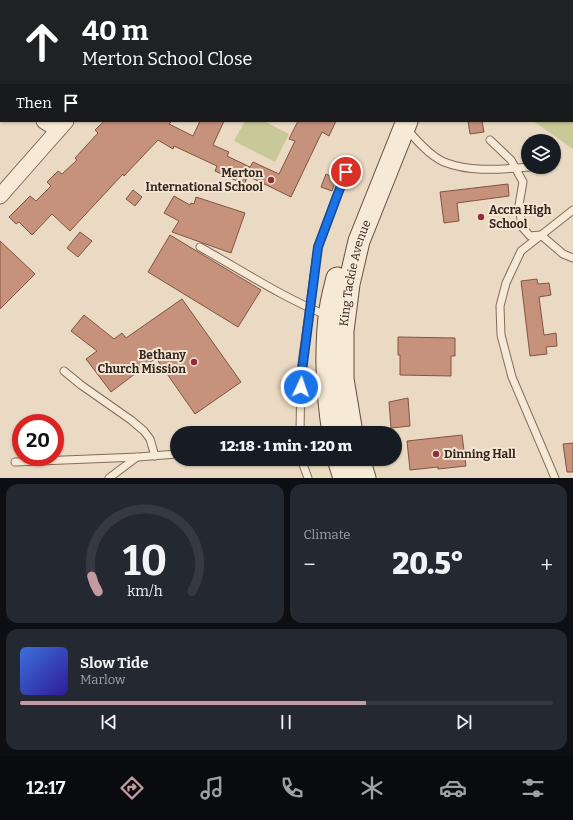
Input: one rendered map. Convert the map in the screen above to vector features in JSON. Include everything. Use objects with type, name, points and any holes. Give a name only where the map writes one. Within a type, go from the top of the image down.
[{"type":"main road","name":"King Tackie Avenue","points":[[332,426],[329,409],[327,365],[329,316],[340,262],[353,218],[401,123]]},
{"type":"main road","name":"King Tackie Avenue","points":[[351,426],[343,379],[343,331],[349,284],[359,241],[401,123]]},
{"type":"main road","points":[[340,466],[344,478]]},
{"type":"main road","points":[[361,466],[365,478]]},
{"type":"street","points":[[0,196],[62,125],[48,122]]},
{"type":"lane","points":[[401,123],[424,148],[444,162],[478,170],[521,168]]},
{"type":"lane","points":[[490,140],[512,160],[524,182],[519,205],[522,227],[530,236],[541,235],[562,254],[573,258]]},
{"type":"lane","points":[[300,426],[302,371],[318,247],[346,172]]},
{"type":"lane","points":[[555,478],[512,377],[500,335],[500,306],[506,283],[521,251],[573,210]]},
{"type":"lane","points":[[200,247],[262,283],[310,308],[329,316]]},
{"type":"lane","points":[[64,371],[144,431],[150,439],[154,456]]},
{"type":"lane","points":[[64,460],[170,455]]},
{"type":"lane","points":[[109,478],[138,457]]},
{"type":"lane","points":[[304,466],[308,478]]},
{"type":"green space","points":[[244,122],[266,122],[289,134],[275,162],[234,141]]},
{"type":"green space","points":[[534,122],[573,122],[573,149],[561,141],[561,134],[552,134]]},
{"type":"building","points":[[103,122],[171,122],[169,124],[193,136],[200,122],[224,122],[213,145],[229,152],[227,156],[250,167],[253,162],[279,174],[295,141],[289,139],[298,122],[336,122],[329,136],[322,132],[291,197],[248,176],[244,184],[215,171],[217,166],[174,146],[173,149],[158,140],[124,176],[123,174],[70,231],[52,214],[32,235],[19,222],[16,224],[9,217],[30,196],[36,201],[51,186],[47,182],[58,171],[62,174],[77,160],[75,158],[98,133],[95,130]]},
{"type":"building","points":[[468,122],[482,122],[484,132],[470,134]]},
{"type":"building","points":[[326,174],[336,179],[332,191],[321,187]]},
{"type":"building","points":[[508,184],[509,196],[457,203],[459,221],[444,223],[440,192]]},
{"type":"building","points":[[133,190],[142,197],[135,206],[126,199]]},
{"type":"building","points":[[174,196],[190,205],[191,203],[194,204],[196,197],[245,213],[231,253],[172,232],[179,221],[164,213]]},
{"type":"building","points":[[80,232],[92,241],[78,257],[67,248]]},
{"type":"building","points":[[170,235],[261,290],[238,327],[148,272]]},
{"type":"building","points":[[0,241],[35,274],[0,309]]},
{"type":"building","points":[[537,279],[538,284],[549,283],[551,295],[539,297],[544,335],[556,333],[557,346],[546,347],[547,354],[530,356],[521,281]]},
{"type":"building","points":[[182,299],[241,382],[195,414],[156,358],[111,392],[86,359],[97,351],[71,331],[84,315],[114,339],[122,333],[126,338]]},
{"type":"building","points":[[398,337],[455,338],[455,356],[451,356],[451,376],[400,375]]},
{"type":"building","points":[[408,398],[410,426],[391,426],[389,402]]},
{"type":"building","name":"Dinning Hall","points":[[462,435],[466,466],[410,470],[407,441]]},
{"type":"building","points":[[573,443],[573,472],[567,472],[563,444]]},
{"type":"place","name":"Merton International School","points":[[271,180]]},
{"type":"place","name":"Accra High School","points":[[481,217]]},
{"type":"place","name":"Bethany Church Mission","points":[[194,362]]},
{"type":"place","name":"Dinning Hall","points":[[436,454]]},
{"type":"route","points":[[301,387],[318,247],[346,172]]}]
